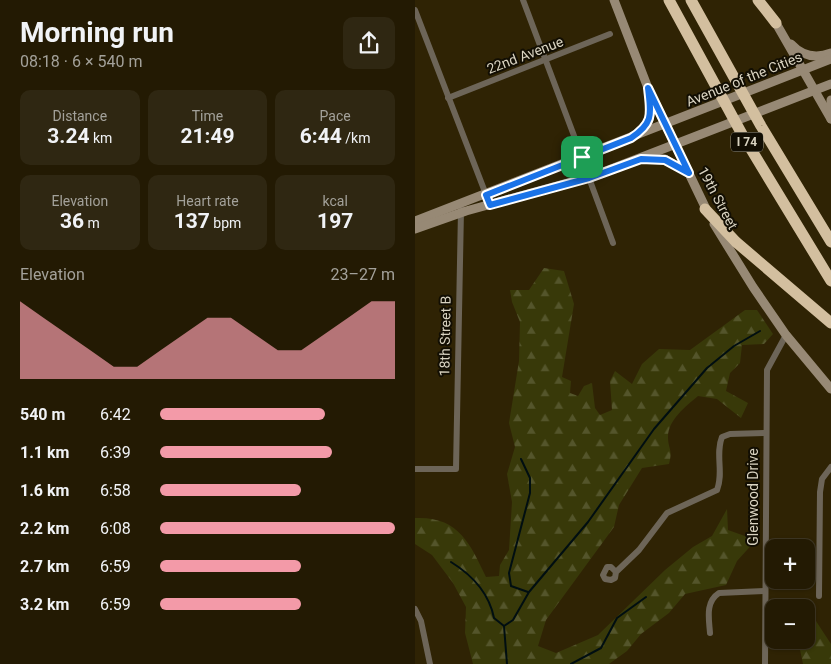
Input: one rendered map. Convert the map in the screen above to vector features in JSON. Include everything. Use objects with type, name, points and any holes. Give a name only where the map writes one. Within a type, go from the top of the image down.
[{"type":"highway","name":"I 74","points":[[669,0],[743,136],[831,281]]},
{"type":"highway","name":"I 74","points":[[691,0],[761,126],[831,242]]},
{"type":"highway","points":[[758,0],[779,29]]},
{"type":"highway","points":[[705,209],[736,242],[831,323]]},
{"type":"main road","name":"19th Street","points":[[614,0],[648,88],[667,124],[705,209],[753,287],[786,335],[831,389]]},
{"type":"main road","points":[[763,0],[831,119]]},
{"type":"main road","points":[[779,29],[802,53],[812,56],[831,53]]},
{"type":"main road","name":"Avenue of the Cities","points":[[415,229],[486,195],[831,59]]},
{"type":"main road","name":"Avenue of the Cities","points":[[415,221],[461,208],[490,205],[589,178],[641,159],[765,108],[831,84]]},
{"type":"main road","points":[[631,138],[644,130],[650,117],[648,88]]},
{"type":"main road","points":[[831,100],[831,119]]},
{"type":"main road","points":[[641,159],[665,160],[689,173]]},
{"type":"street","points":[[523,0],[582,157]]},
{"type":"street","points":[[415,10],[490,205]]},
{"type":"street","name":"22nd Avenue","points":[[448,98],[546,61],[610,34]]},
{"type":"street","points":[[589,178],[613,243]]},
{"type":"street","name":"18th Street B","points":[[415,469],[456,469],[461,208]]},
{"type":"street","name":"Glenwood Drive","points":[[765,664],[767,370],[786,335]]},
{"type":"street","points":[[616,572],[639,550],[662,516],[681,505],[717,490],[720,475],[719,451],[722,437],[730,434],[766,433]]},
{"type":"street","points":[[819,596],[820,492],[822,479],[831,467]]},
{"type":"street","points":[[710,633],[709,605],[714,596],[719,593],[765,591]]},
{"type":"street","points":[[415,609],[421,621],[430,664]]},
{"type":"green space","points":[[544,268],[564,271],[574,304],[562,377],[571,381],[570,393],[578,396],[584,386],[592,383],[595,408],[600,415],[612,410],[610,381],[615,371],[632,384],[642,364],[659,349],[690,350],[745,310],[757,310],[773,334],[764,344],[742,345],[740,363],[730,373],[726,391],[748,403],[741,418],[717,399],[698,396],[674,419],[668,437],[669,464],[642,468],[619,505],[614,527],[546,620],[538,646],[556,653],[598,635],[665,570],[693,547],[712,536],[727,509],[728,530],[756,540],[737,561],[726,585],[685,594],[669,613],[641,634],[627,651],[609,664],[473,664],[465,633],[466,607],[453,583],[432,555],[415,544],[415,518],[430,519],[452,527],[468,543],[486,577],[499,576],[500,565],[509,550],[512,502],[507,474],[515,447],[509,423],[519,361],[520,322],[512,302],[510,290],[529,290]]},
{"type":"green space","points":[[815,620],[831,644],[831,664],[803,664],[800,649],[815,649]]},
{"type":"waterway","points":[[507,664],[504,626],[513,620],[529,592],[588,522],[654,429],[707,368],[734,346],[760,331]]},
{"type":"waterway","points":[[521,459],[530,478],[530,493],[509,573],[511,586],[528,592]]},
{"type":"waterway","points":[[451,562],[479,586],[492,609],[494,618],[504,626]]},
{"type":"waterway","points":[[571,664],[601,648],[617,618],[646,597]]},
{"type":"route","points":[[648,88],[689,173],[665,160],[655,158],[641,159],[589,178],[490,205],[486,195],[582,157],[631,138],[644,130],[651,111],[648,88]]}]
